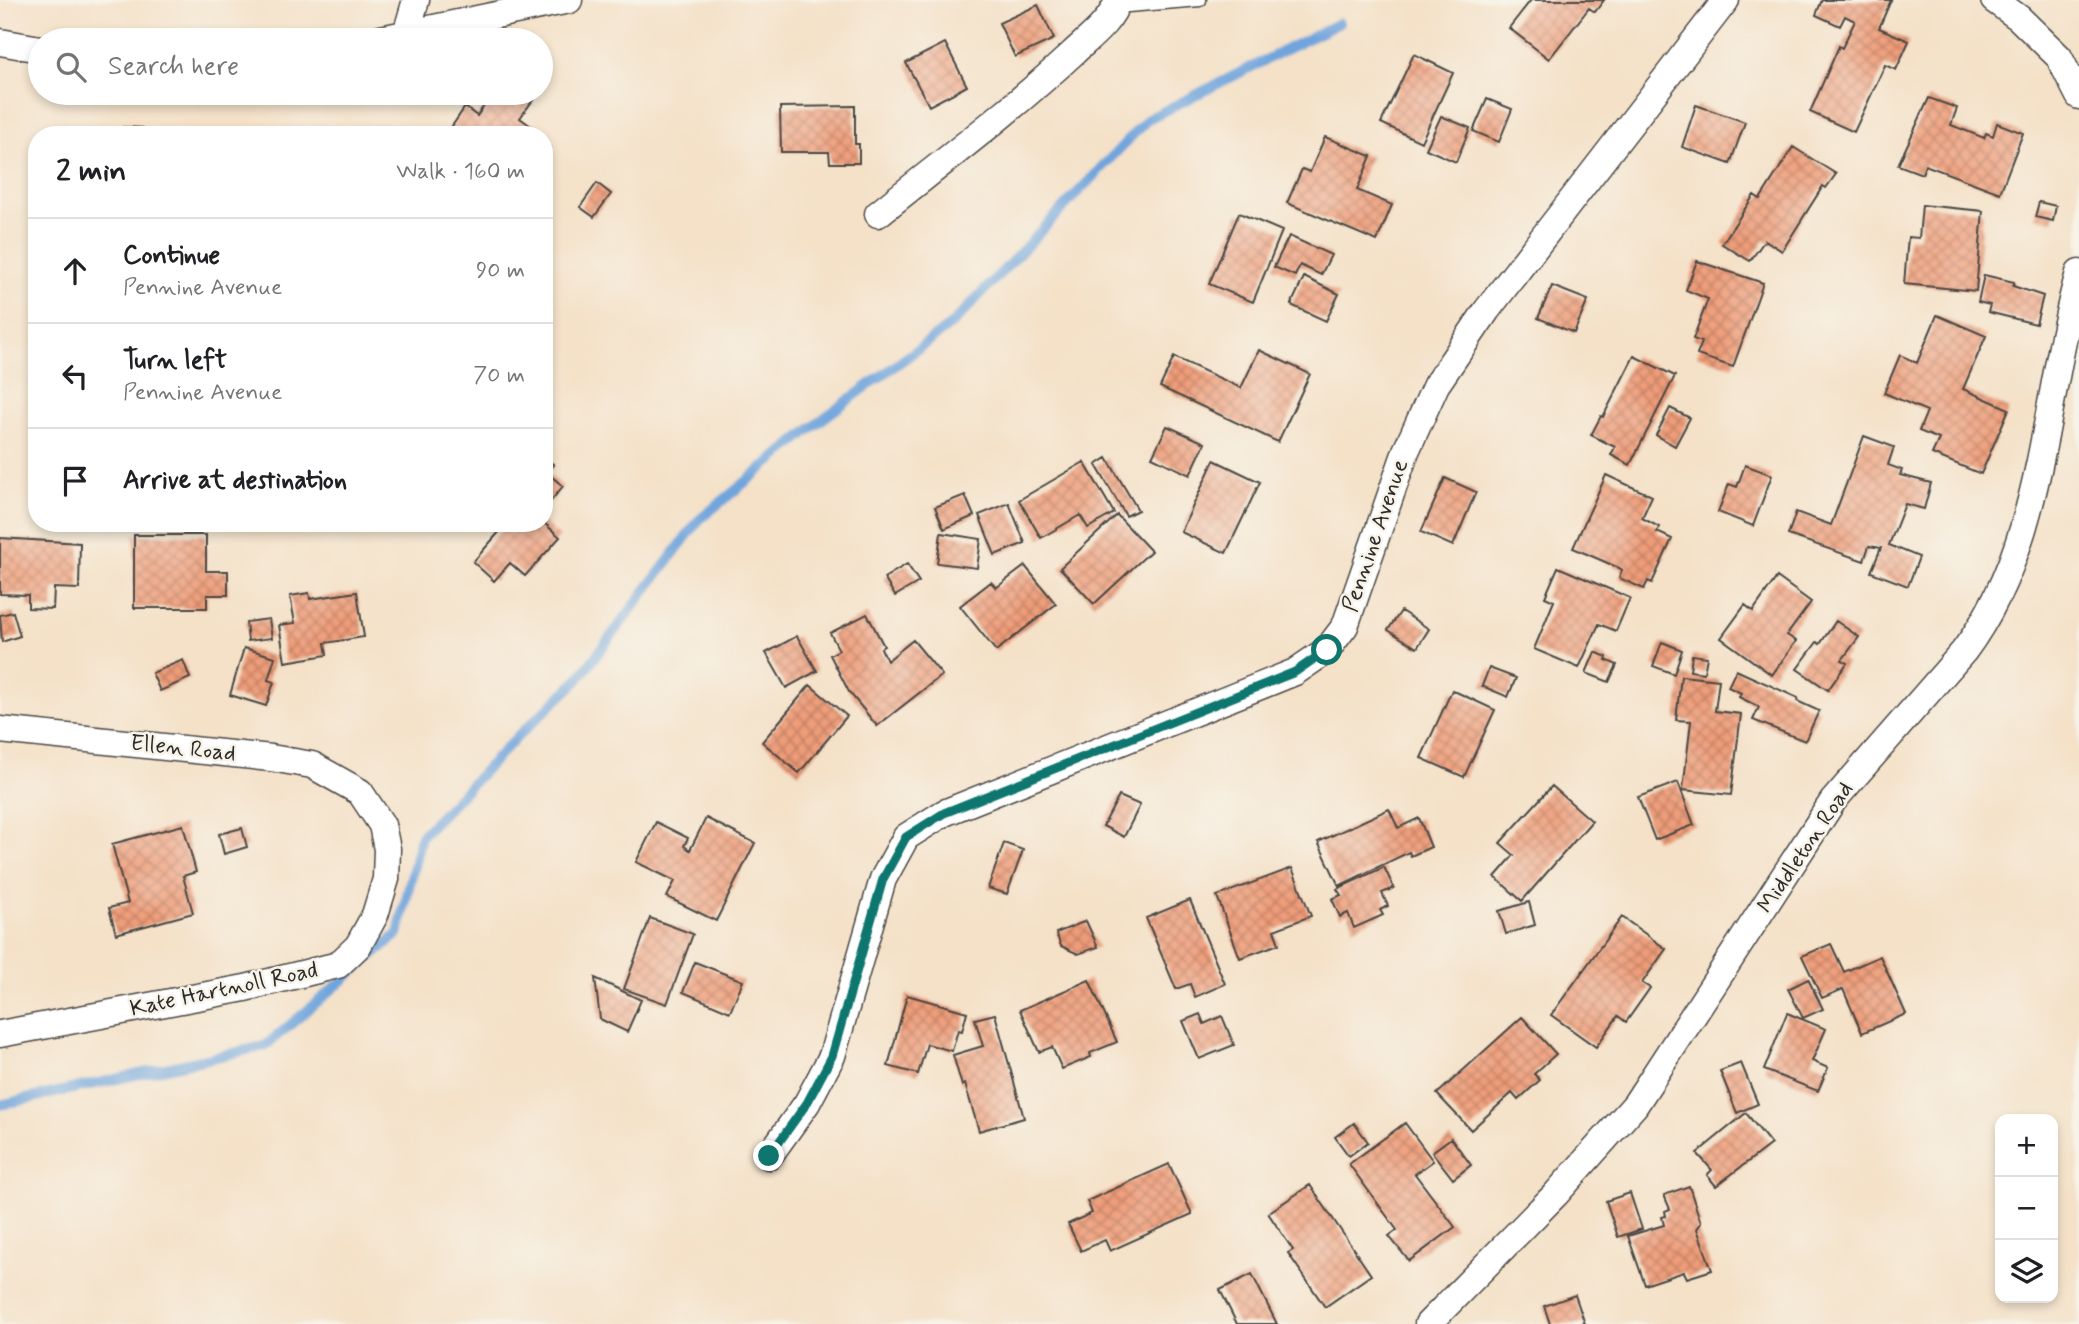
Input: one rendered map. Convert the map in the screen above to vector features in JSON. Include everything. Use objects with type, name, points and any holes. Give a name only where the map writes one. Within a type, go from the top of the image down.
[{"type":"street","points":[[407,28],[415,0]]},
{"type":"street","points":[[434,28],[569,0]]},
{"type":"street","name":"Pennine Avenue","points":[[769,1156],[807,1103],[832,1056],[883,879],[906,837],[944,813],[1295,672],[1327,650],[1345,626],[1406,451],[1436,385],[1487,310],[1726,0]]},
{"type":"street","points":[[1994,0],[2019,18],[2059,57],[2079,96]]},
{"type":"street","points":[[878,214],[1046,78],[1104,23],[1117,4]]},
{"type":"street","points":[[0,42],[28,47]]},
{"type":"street","name":"Middleton Road","points":[[1429,1324],[1555,1195],[1635,1105],[1833,801],[1981,628],[2011,568],[2047,428],[2079,273]]},
{"type":"street","name":"Ellen Road","points":[[0,730],[271,758],[312,765],[360,792]]},
{"type":"street","name":"Kate Hartnoll Road","points":[[0,1034],[245,988],[338,965],[358,946],[375,915],[386,879],[387,849],[382,825],[360,792]]},
{"type":"lane","points":[[1117,4],[1200,0]]},
{"type":"building","points":[[1531,0],[1604,0],[1595,12],[1589,8],[1549,59],[1509,28]]},
{"type":"building","points":[[1822,0],[1891,0],[1879,28],[1909,41],[1896,70],[1885,65],[1854,132],[1810,112],[1839,46],[1842,48],[1855,21],[1845,16],[1840,26],[1816,15]]},
{"type":"building","points":[[1038,5],[1054,39],[1015,57],[999,23]]},
{"type":"building","points":[[945,43],[967,86],[929,106],[906,63]]},
{"type":"building","points":[[1414,54],[1453,73],[1421,142],[1381,123]]},
{"type":"building","points":[[1929,98],[1957,108],[1951,125],[1984,138],[1986,133],[1993,136],[1997,123],[2023,133],[2000,193],[1925,165],[1922,174],[1898,165]]},
{"type":"building","points":[[1487,99],[1512,109],[1499,142],[1473,131]]},
{"type":"building","points":[[485,105],[529,105],[520,118],[531,126],[452,126],[465,107],[477,116]]},
{"type":"building","points":[[1696,105],[1745,122],[1730,164],[1682,147]]},
{"type":"building","points":[[855,106],[855,144],[859,144],[859,163],[830,163],[829,152],[781,152],[780,107]]},
{"type":"building","points":[[1441,116],[1470,128],[1456,162],[1426,149]]},
{"type":"building","points":[[1325,137],[1371,156],[1357,190],[1392,205],[1377,241],[1287,203],[1302,169],[1310,172]]},
{"type":"building","points":[[1793,147],[1836,174],[1826,188],[1823,186],[1782,251],[1765,240],[1750,261],[1722,244],[1754,195],[1760,199]]},
{"type":"building","points":[[597,183],[611,194],[594,217],[580,207]]},
{"type":"building","points":[[2039,202],[2056,206],[2053,221],[2035,217]]},
{"type":"building","points":[[1922,205],[1983,211],[1976,291],[1904,284],[1908,237],[1919,238]]},
{"type":"building","points":[[1239,213],[1282,231],[1253,302],[1209,284]]},
{"type":"building","points":[[1289,236],[1331,255],[1321,275],[1300,265],[1295,276],[1274,267]]},
{"type":"building","points":[[1697,261],[1763,283],[1733,367],[1697,355],[1702,342],[1693,339],[1708,299],[1686,290]]},
{"type":"building","points":[[1984,275],[2014,282],[2013,286],[2043,296],[2036,324],[1988,312],[1990,305],[1978,302]]},
{"type":"building","points":[[1304,277],[1339,294],[1326,321],[1291,305]]},
{"type":"building","points":[[1552,286],[1588,300],[1574,333],[1538,318]]},
{"type":"building","points":[[1937,315],[1986,336],[1963,389],[2009,409],[1981,474],[1932,454],[1939,439],[1919,431],[1927,411],[1884,393],[1900,355],[1917,363]]},
{"type":"building","points":[[1259,350],[1310,374],[1278,442],[1160,387],[1174,357],[1241,388]]},
{"type":"building","points":[[1634,356],[1675,376],[1630,465],[1611,455],[1615,447],[1591,435]]},
{"type":"building","points":[[1670,408],[1690,418],[1675,446],[1656,435]]},
{"type":"building","points":[[1167,426],[1205,443],[1190,475],[1152,457]]},
{"type":"building","points":[[1864,436],[1894,447],[1888,465],[1902,470],[1900,475],[1931,483],[1924,509],[1905,504],[1889,545],[1919,557],[1908,586],[1871,572],[1881,548],[1869,546],[1864,561],[1788,535],[1796,512],[1831,525]]},
{"type":"building","points":[[1107,458],[1138,510],[1126,516],[1096,465]]},
{"type":"building","points":[[1214,460],[1260,482],[1226,553],[1181,532]]},
{"type":"building","points":[[1084,462],[1114,513],[1088,528],[1080,515],[1041,538],[1019,500]]},
{"type":"building","points":[[1745,465],[1772,475],[1753,526],[1718,512],[1729,484],[1737,487]]},
{"type":"building","points":[[1606,475],[1652,496],[1642,518],[1659,527],[1657,532],[1672,539],[1652,583],[1648,581],[1644,589],[1619,578],[1622,570],[1619,568],[1573,548]]},
{"type":"building","points":[[553,478],[563,486],[553,498]]},
{"type":"building","points":[[1445,478],[1476,492],[1453,546],[1421,532]]},
{"type":"building","points":[[965,495],[974,516],[944,529],[935,507]]},
{"type":"building","points":[[1009,503],[1025,543],[995,555],[979,515]]},
{"type":"building","points":[[1117,515],[1151,551],[1094,604],[1060,568]]},
{"type":"building","points":[[553,531],[560,537],[525,576],[510,563],[494,581],[473,562],[499,532]]},
{"type":"building","points":[[941,533],[981,539],[977,568],[937,563]]},
{"type":"building","points":[[134,535],[206,535],[206,571],[228,571],[228,595],[207,595],[207,608],[134,608]]},
{"type":"building","points":[[0,538],[80,543],[79,589],[54,588],[53,609],[28,608],[28,595],[0,594]]},
{"type":"building","points":[[907,564],[919,582],[895,596],[884,578]]},
{"type":"building","points":[[1025,566],[1056,604],[996,651],[960,606],[991,582],[996,588]]},
{"type":"building","points":[[1558,567],[1630,598],[1616,631],[1599,624],[1579,668],[1534,649],[1554,601],[1545,597]]},
{"type":"building","points":[[1777,577],[1811,602],[1787,635],[1796,641],[1772,675],[1721,638],[1745,605],[1753,611]]},
{"type":"building","points":[[357,592],[364,637],[325,643],[327,655],[285,662],[279,625],[295,623],[290,596],[309,593],[310,599]]},
{"type":"building","points":[[1401,611],[1429,629],[1417,648],[1388,630]]},
{"type":"building","points":[[13,612],[20,636],[2,642],[0,615]]},
{"type":"building","points":[[867,614],[884,646],[881,648],[887,661],[913,640],[942,675],[877,726],[849,692],[830,655],[839,650],[830,633]]},
{"type":"building","points":[[269,619],[272,638],[248,641],[246,622]]},
{"type":"building","points":[[1836,621],[1859,637],[1842,660],[1847,663],[1828,690],[1797,669]]},
{"type":"building","points":[[797,636],[817,671],[786,688],[766,653]]},
{"type":"building","points":[[1662,642],[1682,650],[1674,674],[1653,666]]},
{"type":"building","points":[[244,648],[275,657],[268,680],[274,682],[266,706],[230,695]]},
{"type":"building","points":[[1595,652],[1617,665],[1609,682],[1586,673]]},
{"type":"building","points":[[1692,655],[1707,657],[1704,673],[1690,671]]},
{"type":"building","points":[[183,660],[190,678],[160,691],[152,673]]},
{"type":"building","points":[[1489,668],[1516,678],[1508,697],[1482,686]]},
{"type":"building","points":[[1736,670],[1798,698],[1797,701],[1819,711],[1805,741],[1753,720],[1759,707],[1739,697],[1741,693],[1728,687]]},
{"type":"building","points":[[1681,676],[1719,680],[1715,711],[1741,714],[1731,795],[1683,790],[1691,721],[1676,720]]},
{"type":"building","points":[[810,685],[847,716],[799,773],[762,742]]},
{"type":"building","points":[[1452,690],[1495,710],[1464,777],[1421,758]]},
{"type":"building","points":[[1678,782],[1694,825],[1655,840],[1638,797]]},
{"type":"building","points":[[1552,786],[1592,821],[1522,901],[1495,877],[1514,855],[1500,843]]},
{"type":"building","points":[[1119,796],[1140,805],[1124,837],[1103,826]]},
{"type":"building","points":[[1389,809],[1398,828],[1419,818],[1431,847],[1411,856],[1409,852],[1339,886],[1318,842]]},
{"type":"building","points":[[706,818],[755,843],[716,921],[667,897],[675,881],[636,862],[656,822],[688,838],[684,846],[690,850]]},
{"type":"building","points":[[183,825],[196,872],[183,876],[193,913],[116,934],[109,908],[128,903],[112,844]]},
{"type":"building","points":[[242,828],[247,847],[224,854],[219,834]]},
{"type":"building","points":[[1004,843],[1023,850],[1007,894],[988,888]]},
{"type":"building","points":[[1384,867],[1394,888],[1382,893],[1388,906],[1380,910],[1383,915],[1354,928],[1348,913],[1340,917],[1332,899],[1341,895],[1337,889]]},
{"type":"building","points":[[1292,868],[1311,916],[1274,930],[1279,944],[1240,958],[1217,896]]},
{"type":"building","points":[[1190,900],[1225,984],[1195,997],[1190,984],[1176,989],[1146,918]]},
{"type":"building","points":[[1529,902],[1535,925],[1506,934],[1499,911]]},
{"type":"building","points":[[1622,917],[1666,949],[1642,983],[1650,988],[1626,1022],[1618,1016],[1596,1047],[1551,1015]]},
{"type":"building","points":[[650,918],[693,934],[667,1004],[624,989]]},
{"type":"building","points":[[1086,921],[1098,947],[1078,954],[1061,946],[1056,933]]},
{"type":"building","points":[[1831,944],[1844,972],[1880,956],[1906,1014],[1862,1033],[1843,989],[1822,998],[1802,956]]},
{"type":"building","points":[[695,962],[743,981],[730,1012],[683,992]]},
{"type":"building","points":[[595,978],[641,1000],[627,1032],[600,1019]]},
{"type":"building","points":[[1808,979],[1823,1009],[1803,1018],[1788,989]]},
{"type":"building","points":[[1089,980],[1117,1042],[1062,1069],[1052,1047],[1039,1052],[1020,1010]]},
{"type":"building","points":[[907,995],[967,1012],[962,1031],[958,1030],[952,1051],[927,1044],[918,1074],[888,1066]]},
{"type":"building","points":[[1787,1013],[1826,1029],[1812,1061],[1828,1068],[1818,1091],[1764,1070]]},
{"type":"building","points":[[995,1014],[1024,1118],[979,1131],[953,1055],[983,1046],[975,1019]]},
{"type":"building","points":[[1200,1014],[1204,1024],[1222,1016],[1234,1045],[1199,1059],[1183,1021]]},
{"type":"building","points":[[1522,1017],[1556,1054],[1534,1074],[1540,1080],[1518,1100],[1512,1093],[1471,1130],[1437,1094]]},
{"type":"building","points":[[1741,1063],[1758,1104],[1737,1113],[1720,1071]]},
{"type":"building","points":[[1746,1113],[1771,1144],[1716,1186],[1707,1175],[1712,1170],[1697,1153]]},
{"type":"building","points":[[1354,1123],[1368,1142],[1349,1156],[1335,1137]]},
{"type":"building","points":[[1405,1123],[1433,1161],[1415,1174],[1455,1227],[1409,1261],[1389,1236],[1397,1230],[1349,1164]]},
{"type":"building","points":[[1451,1138],[1471,1165],[1453,1179],[1432,1152]]},
{"type":"building","points":[[1169,1164],[1192,1214],[1110,1251],[1105,1240],[1081,1251],[1068,1224],[1092,1213],[1087,1201]]},
{"type":"building","points":[[1310,1185],[1371,1275],[1325,1307],[1288,1253],[1293,1250],[1268,1213]]},
{"type":"building","points":[[1689,1186],[1701,1223],[1697,1229],[1712,1270],[1687,1278],[1684,1272],[1645,1285],[1628,1236],[1664,1225],[1662,1217],[1666,1216],[1665,1211],[1670,1209],[1664,1195]]},
{"type":"building","points":[[1630,1193],[1642,1229],[1618,1237],[1606,1201]]},
{"type":"building","points":[[1252,1274],[1277,1324],[1237,1324],[1220,1290]]},
{"type":"building","points":[[1575,1295],[1585,1324],[1550,1324],[1544,1306]]},
{"type":"waterway","points":[[0,1105],[265,1046],[398,934],[421,836],[519,735],[577,681],[699,520],[824,418],[952,324],[1148,119],[1339,23]]},
{"type":"route","points":[[769,1156],[807,1103],[832,1056],[883,879],[906,837],[944,813],[1295,672],[1327,650]]}]
